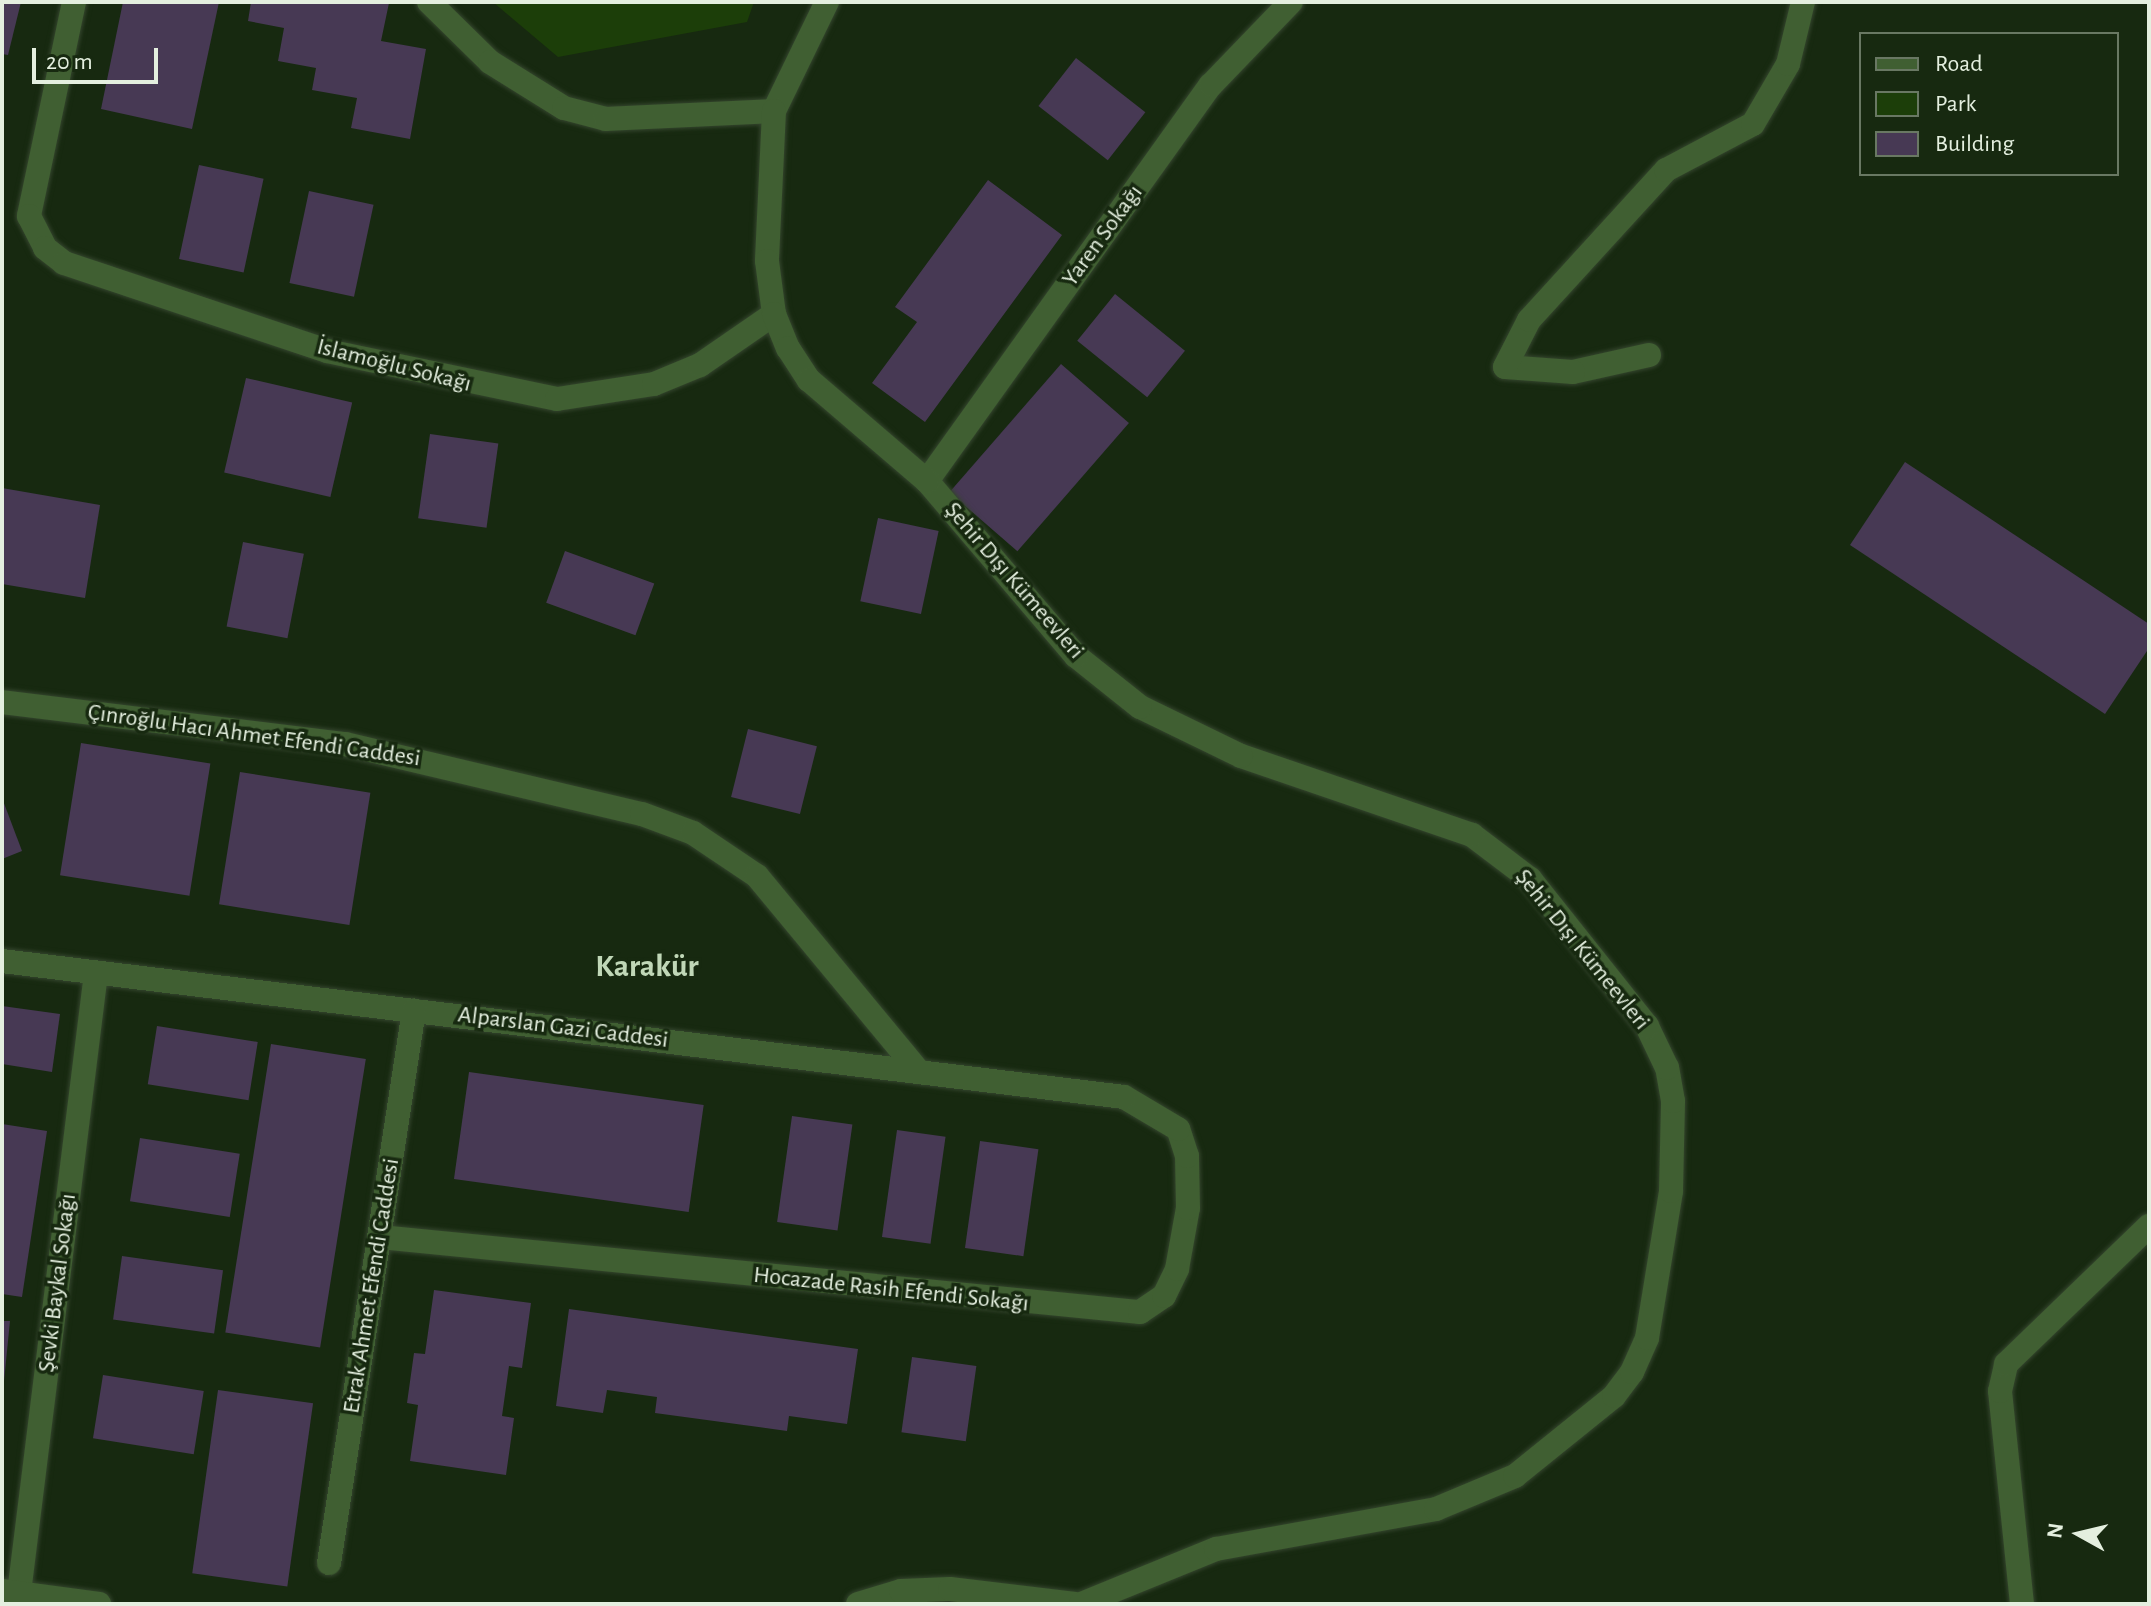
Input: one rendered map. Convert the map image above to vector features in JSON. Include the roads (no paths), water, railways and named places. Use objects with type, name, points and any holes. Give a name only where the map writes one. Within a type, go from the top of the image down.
[{"type":"street","name":"İslamoğlu Sokağı","points":[[74,2],[29,216],[45,248],[64,263],[327,351],[557,399],[654,384],[700,365],[774,314]]},
{"type":"street","points":[[429,2],[490,62],[564,108],[606,119],[774,111]]},
{"type":"street","points":[[774,314],[767,261],[774,111],[827,2]]},
{"type":"street","name":"Yaren Sokağı","points":[[927,481],[1211,85],[1291,2]]},
{"type":"street","points":[[1649,355],[1573,372],[1505,367],[1529,320],[1666,170],[1753,124],[1788,64],[1803,2]]},
{"type":"street","name":"Şehir Dışı Kümeevleri","points":[[774,314],[809,380],[927,481],[1076,656],[1140,707],[1180,732],[1407,809],[1502,855],[1530,879],[1647,1026],[1673,1101],[1671,1191],[1647,1338],[1614,1396],[1515,1476],[1436,1509],[1216,1549],[1078,1604],[950,1589],[901,1591],[858,1604]]},
{"type":"street","name":"Çınroğlu Hacı Ahmet Efendi Caddesi","points":[[2,702],[345,744],[628,810],[693,833],[757,876],[919,1072]]},
{"type":"street","name":"Alparslan Gazi Caddesi","points":[[2,961],[1124,1097]]},
{"type":"street","name":"Şevki Baykal Sokağı","points":[[11,1592],[96,973]]},
{"type":"street","name":"Etrak Ahmet Efendi Caddesi","points":[[329,1563],[414,1010]]},
{"type":"street","name":"Hocazade Rasih Efendi Sokağı","points":[[380,1237],[1140,1312],[1164,1296],[1177,1269],[1188,1208],[1187,1156],[1178,1129],[1124,1097]]},
{"type":"street","points":[[2022,1604],[2000,1391],[2006,1364],[2149,1226]]},
{"type":"street","points":[[11,1592],[99,1604]]},
{"type":"district","name":"Karakür","points":[[647,966]]}]
